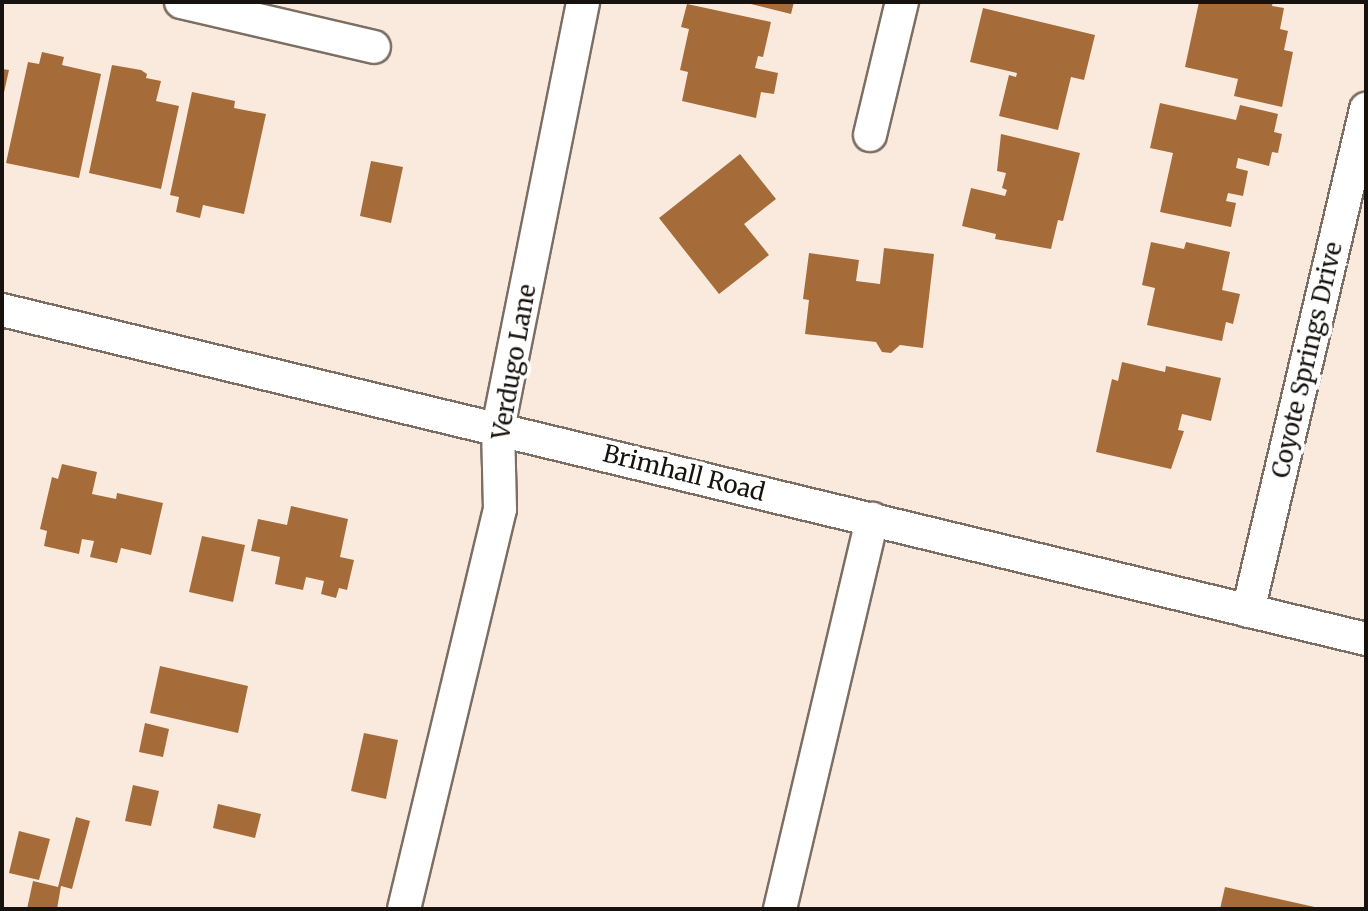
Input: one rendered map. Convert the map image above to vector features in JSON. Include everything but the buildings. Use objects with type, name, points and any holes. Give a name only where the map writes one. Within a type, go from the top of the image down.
[{"type":"street","points":[[181,2],[374,47]]},
{"type":"street","name":"Verdugo Lane","points":[[404,909],[500,509],[498,428],[583,2]]},
{"type":"street","points":[[870,135],[902,2]]},
{"type":"street","name":"Coyote Springs Drive","points":[[1248,611],[1366,109]]},
{"type":"street","name":"Brimhall Road","points":[[2,310],[1366,639]]},
{"type":"street","points":[[780,909],[872,519]]}]
